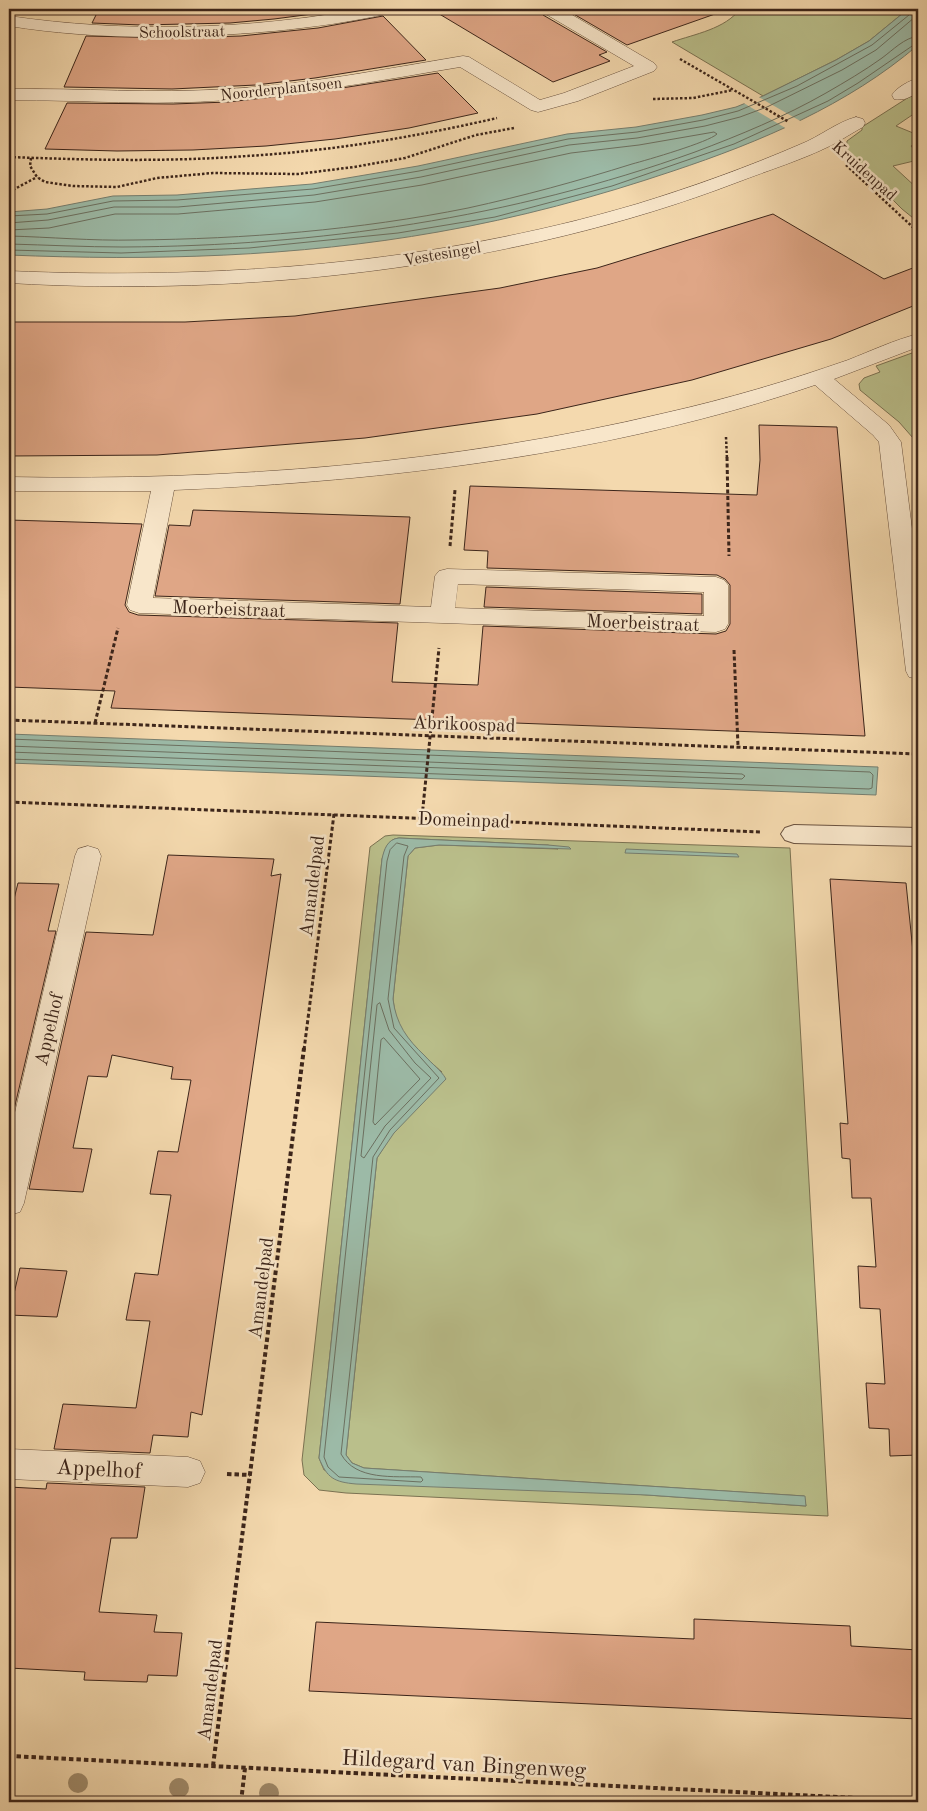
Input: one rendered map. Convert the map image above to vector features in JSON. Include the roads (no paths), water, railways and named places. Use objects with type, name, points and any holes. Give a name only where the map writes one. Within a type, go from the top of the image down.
[{"type":"street","name":"Schoolstraat","points":[[9,21],[69,28],[179,32],[311,21],[384,9]]},
{"type":"street","name":"Noorderplantsoen","points":[[9,95],[56,94],[155,97],[226,95],[305,88],[463,61],[538,106],[571,97],[644,69],[550,9]]},
{"type":"street","points":[[901,94],[918,84]]},
{"type":"street","name":"Vestesingel","points":[[9,277],[154,280],[249,277],[345,268],[442,254],[603,220],[706,188],[820,144],[856,123]]},
{"type":"street","points":[[9,484],[70,486],[164,484],[307,476],[457,458],[629,428],[725,404],[819,377],[918,340]]},
{"type":"street","points":[[819,377],[881,430],[890,442],[909,516],[918,672]]},
{"type":"street","name":"Moerbeistraat","points":[[164,484],[139,605],[442,615],[716,624],[716,585],[447,576],[442,615]]},
{"type":"street","name":"Appelhof","points":[[9,1203],[88,856]]},
{"type":"street","name":"Appelhof","points":[[9,1464],[188,1472]]},
{"type":"lane","points":[[794,834],[918,837]]},
{"type":"water","points":[[908,9],[918,9],[918,45],[891,66],[833,104],[738,148],[673,171],[586,198],[438,232],[331,247],[278,252],[170,257],[9,255],[9,212],[47,209],[113,196],[177,195],[312,184],[418,166],[567,134],[636,127],[736,107],[763,96],[836,60],[869,41]]},
{"type":"water","points":[[9,734],[878,767],[876,795],[9,763]]},
{"type":"water","points":[[399,838],[548,845],[569,847],[571,849],[439,845],[415,848],[408,856],[393,999],[394,1008],[400,1024],[408,1037],[446,1079],[394,1133],[377,1158],[346,1455],[352,1463],[364,1468],[805,1496],[806,1506],[647,1495],[356,1484],[332,1478],[325,1470],[319,1458],[382,859],[389,843]]},
{"type":"water","points":[[626,849],[737,854],[739,857],[625,853]]}]
